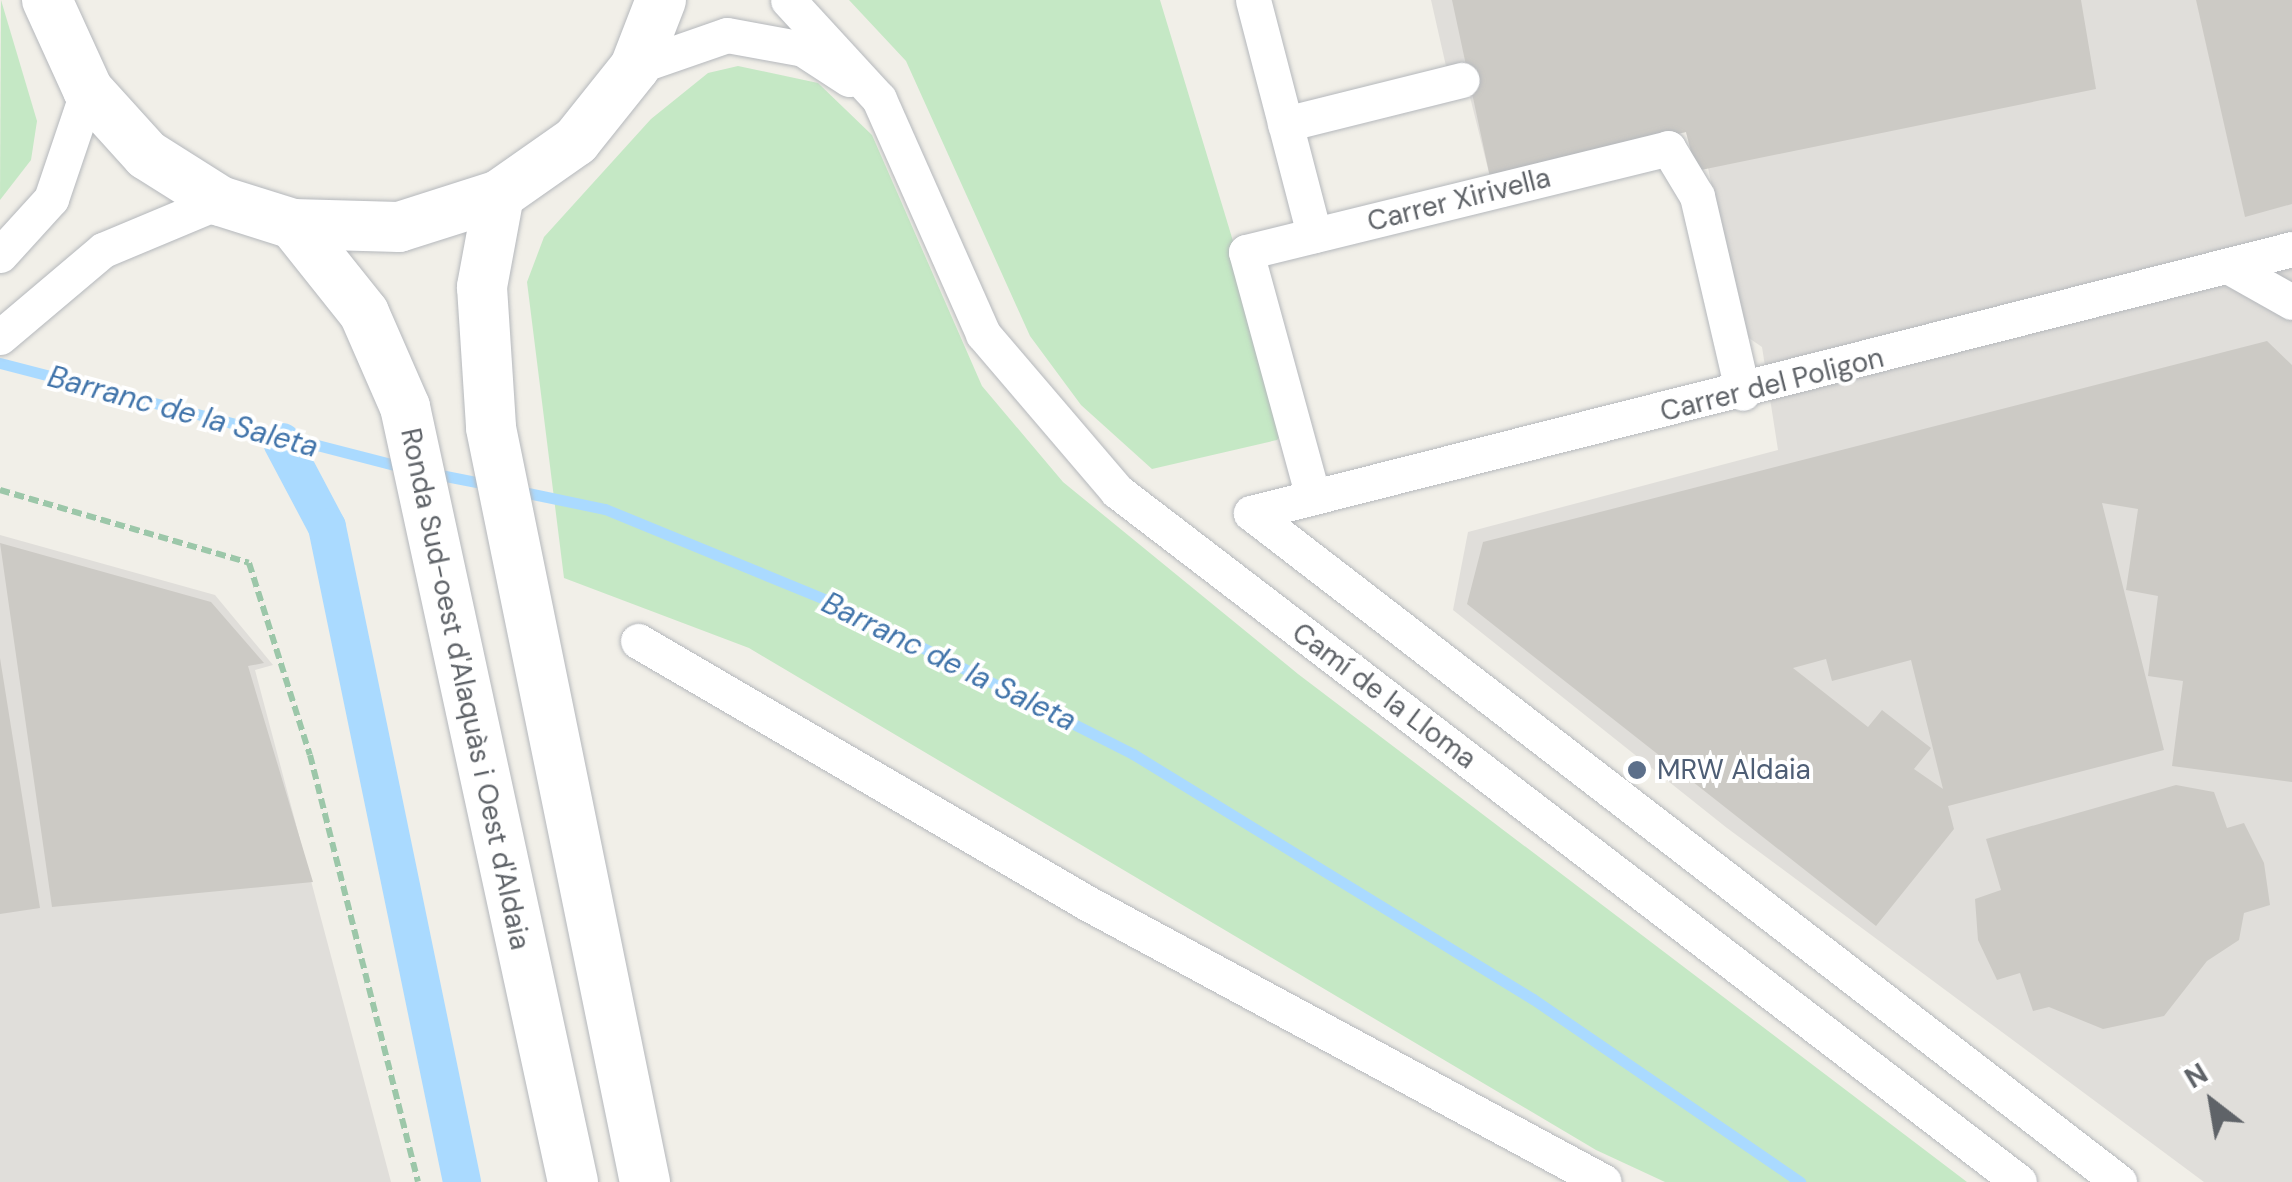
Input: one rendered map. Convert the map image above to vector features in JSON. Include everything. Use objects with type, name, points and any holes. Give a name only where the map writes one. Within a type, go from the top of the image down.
[{"type":"main road","points":[[47,0],[88,90],[146,155],[220,202],[294,224],[399,227],[500,195],[576,141],[634,67],[661,0]]},
{"type":"main road","points":[[500,195],[482,288],[491,428],[645,1182]]},
{"type":"main road","name":"Ronda Sud-oest d'Alaquàs i Oest d'Aldaia","points":[[294,224],[364,313],[405,407],[573,1182]]},
{"type":"street","name":"Camí de la Lloma","points":[[788,0],[879,99],[984,334],[1117,491],[2019,1182]]},
{"type":"street","points":[[1252,0],[1314,235]]},
{"type":"street","points":[[634,67],[727,35],[803,49],[879,99]]},
{"type":"street","points":[[1285,124],[1462,80]]},
{"type":"street","points":[[0,254],[51,199],[88,90]]},
{"type":"street","name":"Carrer Xirivella","points":[[1313,497],[1246,252],[1668,148],[1697,196],[1743,393]]},
{"type":"street","points":[[10,327],[103,250],[220,202]]},
{"type":"street","name":"Carrer del Poligon","points":[[2119,1182],[1250,513],[1743,393],[2292,249]]},
{"type":"street","points":[[2228,266],[2292,302]]},
{"type":"street","points":[[638,641],[1087,903],[1604,1182]]},
{"type":"path","points":[[0,490],[249,563],[310,754],[418,1182]]},
{"type":"shaded area","points":[[1431,0],[2292,0],[2292,1182],[2204,1182],[1727,828],[1453,610],[1468,532],[1778,450],[1762,347],[1743,334],[1708,168],[1696,171],[1686,132],[1490,177],[1464,73],[1448,75]]},
{"type":"shaded area","points":[[0,535],[215,595],[273,665],[255,670],[391,1182],[0,1182]]},
{"type":"green space","points":[[1,0],[37,121],[31,160],[0,200]]},
{"type":"green space","points":[[849,0],[1160,0],[1289,426],[1277,440],[1152,469],[1081,405],[1030,336],[906,61]]},
{"type":"green space","points":[[738,66],[818,83],[872,135],[982,386],[1063,482],[1298,674],[1967,1182],[1665,1182],[1596,1150],[749,648],[564,578],[527,282],[544,237],[651,119],[708,73]]},
{"type":"building","points":[[1452,0],[2081,0],[2096,89],[1696,171],[1686,132],[1490,177]]},
{"type":"building","points":[[2196,0],[2292,0],[2292,204],[2245,217]]},
{"type":"building","points":[[2267,341],[2292,365],[2292,782],[2172,766],[2183,681],[2148,676],[2158,596],[2126,590],[2138,509],[2102,503],[2164,750],[1948,806],[1954,829],[1876,926],[1467,604],[1483,542]],"holes":[[[1826,659],[1832,681],[1911,660],[1943,789],[1914,769],[1931,748],[1882,710],[1868,727],[1793,668]]]},
{"type":"building","points":[[0,543],[211,602],[264,663],[248,666],[313,882],[52,907]]},
{"type":"building","points":[[0,658],[40,908],[0,914]]},
{"type":"building","points":[[2176,785],[2214,792],[2227,828],[2244,823],[2264,863],[2270,905],[2244,913],[2239,940],[2207,961],[2164,1016],[2103,1029],[2049,1007],[2033,1011],[2020,973],[1997,980],[1978,940],[1975,899],[2001,890],[1986,839]]},
{"type":"waterway","points":[[0,363],[407,468]]},
{"type":"waterway","points":[[282,442],[327,527],[462,1182]]},
{"type":"waterway","name":"Barranc de la Saleta","points":[[430,473],[491,485]]},
{"type":"waterway","name":"Barranc de la Saleta","points":[[518,491],[605,509],[832,602],[1133,754],[1533,999],[1800,1182]]},
{"type":"place","name":"MRW Aldaia","points":[[1637,770]]}]
